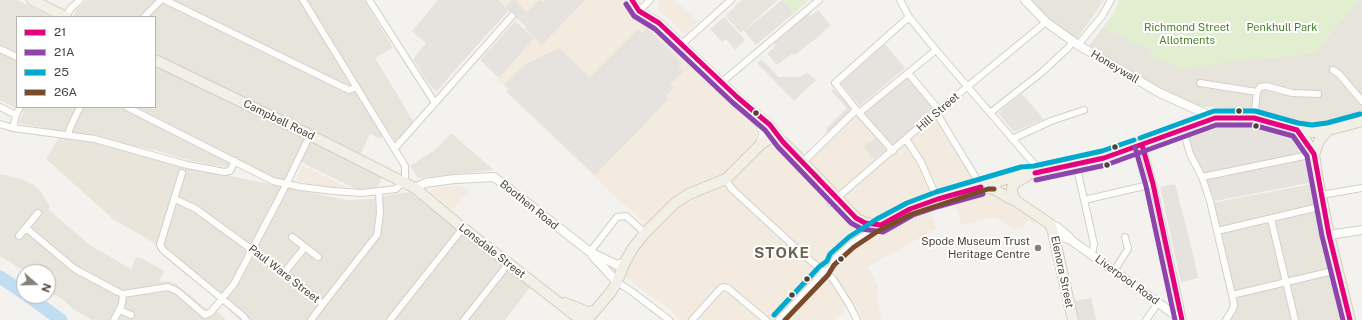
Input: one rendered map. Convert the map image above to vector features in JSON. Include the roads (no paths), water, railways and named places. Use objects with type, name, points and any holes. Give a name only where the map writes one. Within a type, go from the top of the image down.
[{"type":"main road","points":[[32,0],[63,16]]},
{"type":"main road","points":[[632,0],[639,11],[659,23],[737,97],[770,125],[834,200],[856,218],[865,223],[881,225],[910,209],[939,202],[979,183],[1104,158],[1215,118],[1254,118],[1297,130],[1312,132],[1328,130],[1362,121]]},
{"type":"main road","name":"Campbell Road","points":[[156,60],[403,182]]},
{"type":"main road","points":[[737,97],[748,113],[760,124],[764,132],[761,144]]},
{"type":"main road","points":[[1297,130],[1314,154],[1329,235],[1350,320]]},
{"type":"main road","points":[[1314,154],[1319,141],[1328,130]]},
{"type":"main road","points":[[587,320],[594,315],[617,282],[625,262],[633,248],[645,233],[675,202],[689,194],[726,179],[761,144],[772,138],[783,142]]},
{"type":"main road","points":[[1016,201],[1012,193],[1012,188],[1016,182],[1038,172]]},
{"type":"main road","name":"Lonsdale Street","points":[[403,182],[415,188],[463,228],[581,320]]},
{"type":"main road","name":"Liverpool Road","points":[[979,183],[1016,201],[1050,224]]},
{"type":"main road","name":"Elenora Street","points":[[1050,224],[1055,240],[1072,320]]},
{"type":"main road","points":[[550,296],[594,315]]},
{"type":"street","points":[[66,16],[71,8],[80,0]]},
{"type":"street","points":[[145,16],[162,0]]},
{"type":"street","points":[[166,0],[349,90],[357,87]]},
{"type":"street","points":[[129,108],[273,181],[301,188],[333,192],[362,193],[396,189],[403,182],[405,177],[405,166],[304,2],[298,0]]},
{"type":"street","points":[[369,0],[434,103]]},
{"type":"street","points":[[639,11],[650,0]]},
{"type":"street","points":[[682,44],[731,0]]},
{"type":"street","points":[[722,82],[818,0]]},
{"type":"street","points":[[900,0],[909,17],[1038,172]]},
{"type":"street","name":"Honeywall","points":[[1025,0],[1046,22],[1076,43],[1160,93],[1215,118]]},
{"type":"street","points":[[990,113],[1076,43],[1102,16],[1111,0]]},
{"type":"street","points":[[395,148],[512,16]]},
{"type":"street","points":[[893,151],[835,83],[909,17]]},
{"type":"street","name":"Hill Street","points":[[834,200],[938,111],[1046,22]]},
{"type":"street","points":[[0,49],[16,57]]},
{"type":"street","points":[[803,162],[858,111],[936,50]]},
{"type":"street","points":[[1333,70],[1339,74],[1362,100]]},
{"type":"street","points":[[908,73],[938,111],[979,183]]},
{"type":"street","points":[[1200,83],[1257,92]]},
{"type":"street","points":[[1254,118],[1257,92],[1260,87],[1266,86],[1292,93],[1318,94]]},
{"type":"street","points":[[1300,93],[1301,86]]},
{"type":"street","points":[[0,107],[16,115]]},
{"type":"street","points":[[13,128],[20,108]]},
{"type":"street","points":[[68,135],[80,108]]},
{"type":"street","points":[[1012,139],[1051,121],[1084,110]]},
{"type":"street","points":[[0,124],[13,128],[95,139],[188,165],[224,172],[230,171],[235,161]]},
{"type":"street","points":[[1183,130],[1190,154],[1202,177],[1210,201],[1232,295],[1234,305],[1226,320]]},
{"type":"street","points":[[26,228],[75,270],[118,292],[123,294],[168,287],[177,291],[204,318],[223,299],[234,284],[310,135]]},
{"type":"street","points":[[906,139],[920,162],[939,202]]},
{"type":"street","points":[[1142,144],[1153,184],[1182,320]]},
{"type":"street","points":[[1202,177],[1314,154]]},
{"type":"street","points":[[1076,164],[1094,244],[1091,254]]},
{"type":"street","points":[[182,173],[160,245],[163,250],[223,299],[246,320]]},
{"type":"street","name":"Boothen Road","points":[[415,188],[425,183],[455,179],[494,177],[590,252],[617,282],[669,320]]},
{"type":"street","points":[[726,179],[731,188],[770,225],[826,273],[834,278],[857,320]]},
{"type":"street","points":[[1084,200],[1153,184]]},
{"type":"street","points":[[1321,195],[1362,188]]},
{"type":"street","name":"Paul Ware Street","points":[[175,199],[196,209],[252,249],[323,304],[377,235],[380,213],[379,191]]},
{"type":"street","points":[[1217,232],[1323,206]]},
{"type":"street","points":[[18,236],[38,213]]},
{"type":"street","points":[[590,252],[617,217],[626,216],[645,233]]},
{"type":"street","points":[[1271,219],[1295,320]]},
{"type":"street","name":"Liverpool Road","points":[[1050,224],[1067,234],[1071,240],[1182,320]]},
{"type":"street","points":[[779,320],[826,273],[833,265],[835,259],[854,242],[881,225]]},
{"type":"street","points":[[390,320],[463,228]]},
{"type":"street","points":[[1329,235],[1362,230]]},
{"type":"street","points":[[292,237],[318,257]]},
{"type":"street","points":[[1055,240],[1062,237],[1071,240]]},
{"type":"street","points":[[1114,271],[1128,249],[1125,237]]},
{"type":"street","points":[[284,273],[305,246]]},
{"type":"street","name":"Boothen Road","points":[[590,252],[617,265],[625,262]]},
{"type":"street","points":[[464,320],[509,263]]},
{"type":"street","points":[[1232,295],[1337,270]]},
{"type":"street","points":[[692,320],[721,288],[726,287],[766,320]]},
{"type":"street","points":[[114,320],[120,310],[123,294]]},
{"type":"street","points":[[1146,320],[1158,303]]},
{"type":"street","points":[[311,320],[323,304]]},
{"type":"street","points":[[120,310],[130,315]]},
{"type":"waterway","points":[[0,277],[16,288]]},
{"type":"waterway","points":[[39,304],[61,320]]},
{"type":"place","name":"Spode Museum Trust Heritage Centre","points":[[1038,248]]},
{"type":"district","name":"STOKE","points":[[782,253]]},
{"type":"park label","name":"Penkhull Park","points":[[1282,28]]},
{"type":"park label","name":"Richmond Street Allotments","points":[[1187,34]]}]
